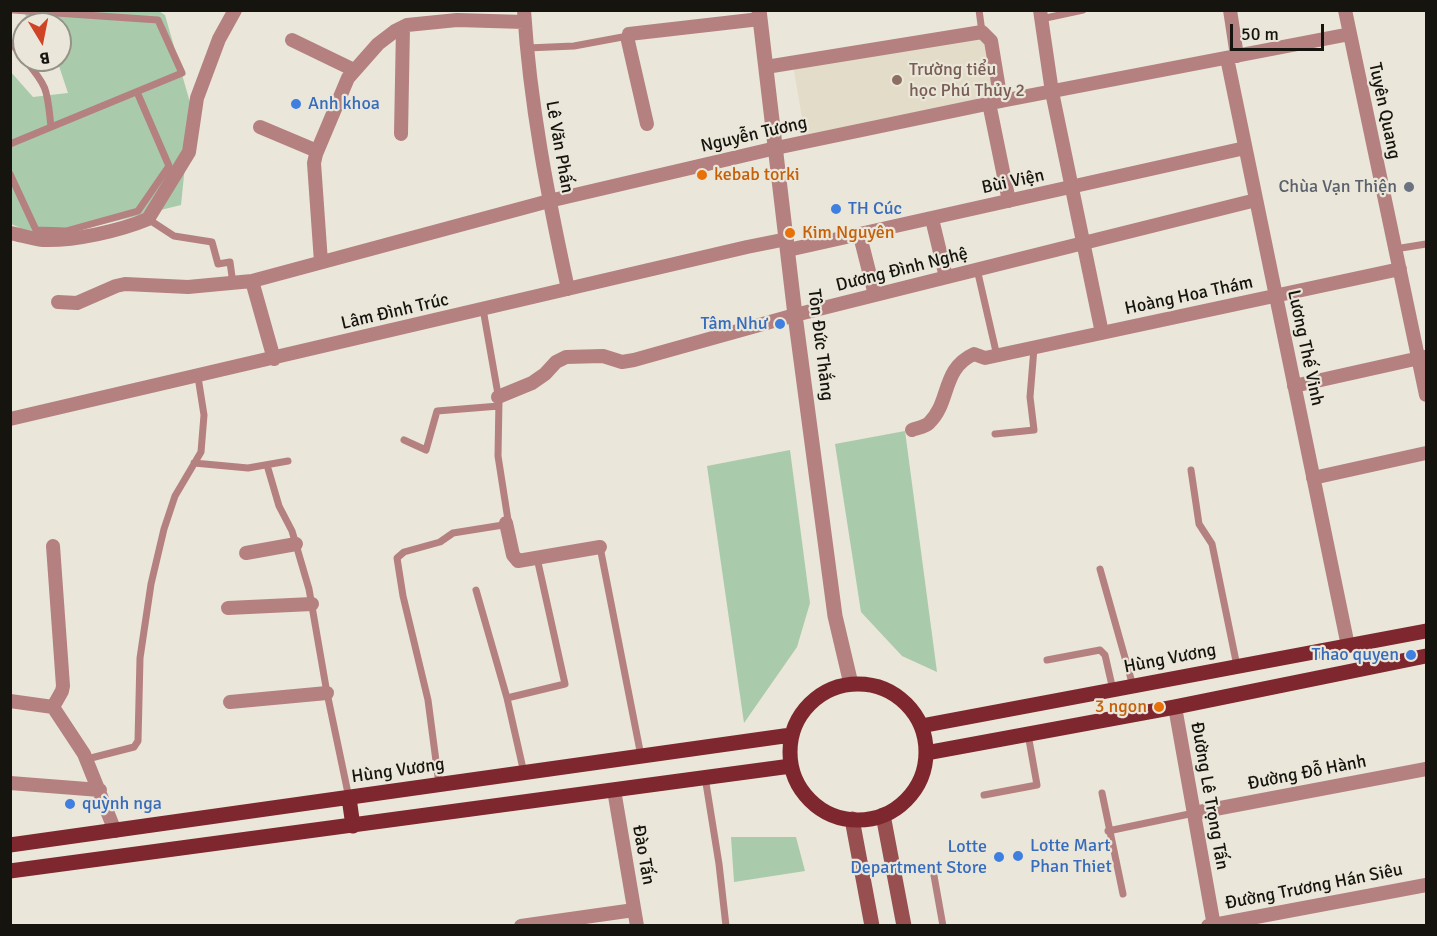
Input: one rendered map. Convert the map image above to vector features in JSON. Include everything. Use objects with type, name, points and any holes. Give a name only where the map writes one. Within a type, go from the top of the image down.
[{"type":"main road","name":"Hùng Vương","points":[[921,726],[1426,631]]},
{"type":"main road","points":[[926,753],[1175,708],[1426,656]]},
{"type":"main road","points":[[850,684],[873,685],[893,693],[910,707],[921,726],[926,753],[923,772],[914,790],[900,805],[882,815],[867,819],[835,816],[819,808],[796,782],[789,750],[791,735],[799,716],[813,700],[831,689],[850,684]]},
{"type":"main road","name":"Hùng Vương","points":[[10,845],[791,735]]},
{"type":"main road","points":[[10,871],[791,766]]},
{"type":"main road","points":[[349,798],[353,826]]},
{"type":"main road","points":[[882,815],[904,926]]},
{"type":"main road","points":[[852,819],[872,926]]},
{"type":"street","points":[[10,233],[42,240],[72,238],[137,224],[148,219],[189,152],[197,98],[219,39],[235,10]]},
{"type":"street","name":"Lương Thế Vinh","points":[[1230,10],[1232,57],[1245,148],[1348,646]]},
{"type":"street","name":"Tuyên Quang","points":[[1345,10],[1395,249],[1422,357],[1426,395]]},
{"type":"street","points":[[647,124],[628,36],[631,32],[724,24],[760,15]]},
{"type":"street","name":"Tôn Đức Thắng","points":[[760,15],[795,315],[835,616],[850,684]]},
{"type":"street","points":[[1040,15],[1052,92],[1102,333]]},
{"type":"street","points":[[321,262],[314,175],[317,151],[354,70],[378,44],[403,27],[457,20],[524,16]]},
{"type":"street","name":"Lê Văn Phấn","points":[[524,16],[530,89],[549,201],[568,289]]},
{"type":"street","points":[[401,134],[403,27]]},
{"type":"street","points":[[766,67],[982,32],[991,41],[995,102],[1009,201]]},
{"type":"street","name":"Nguyễn Tương","points":[[58,302],[77,303],[125,284],[188,287],[252,281],[549,201],[776,148],[995,102],[1350,34]]},
{"type":"street","points":[[292,40],[354,70]]},
{"type":"street","points":[[260,127],[317,151]]},
{"type":"street","name":"Bùi Viện","points":[[788,245],[860,236],[1245,148]]},
{"type":"street","name":"Dương Đình Nghệ","points":[[498,402],[532,383],[556,362],[566,357],[603,356],[622,362],[634,360],[795,315],[1256,200]]},
{"type":"street","points":[[932,219],[946,277]]},
{"type":"street","points":[[860,236],[875,295]]},
{"type":"street","name":"Lâm Đình Trúc","points":[[10,419],[568,289],[788,245]]},
{"type":"street","name":"Hoàng Hoa Thám","points":[[912,430],[928,424],[938,411],[949,379],[964,358],[974,354],[991,357],[1400,269]]},
{"type":"street","points":[[252,281],[274,359]]},
{"type":"street","points":[[1294,386],[1422,357]]},
{"type":"street","points":[[1313,478],[1426,453]]},
{"type":"street","points":[[506,523],[515,559],[518,561],[600,547]]},
{"type":"street","points":[[246,552],[296,544]]},
{"type":"street","points":[[52,707],[63,686],[53,546]]},
{"type":"street","points":[[228,608],[312,604]]},
{"type":"street","points":[[230,702],[327,693]]},
{"type":"street","points":[[10,701],[52,707],[87,759],[115,831]]},
{"type":"street","name":"Đường Lê Trọng Tấn","points":[[1175,708],[1212,925]]},
{"type":"street","name":"Đường Đỗ Hành","points":[[1194,813],[1426,769]]},
{"type":"street","points":[[10,783],[100,790]]},
{"type":"street","name":"Đào Tấn","points":[[614,790],[637,926]]},
{"type":"street","name":"Đường Trương Hán Siêu","points":[[1212,925],[1426,885]]},
{"type":"street","points":[[521,926],[634,910]]},
{"type":"lane","points":[[10,144],[182,73],[158,20],[13,10]]},
{"type":"lane","points":[[979,10],[982,32]]},
{"type":"lane","points":[[1040,15],[1083,10]]},
{"type":"lane","points":[[526,48],[574,46],[628,36]]},
{"type":"lane","points":[[36,72],[45,86],[51,127]]},
{"type":"lane","points":[[10,174],[36,230],[66,231],[138,211],[169,166],[137,92]]},
{"type":"lane","points":[[148,219],[174,236],[212,242],[218,264],[230,262],[233,284]]},
{"type":"lane","points":[[1395,249],[1426,244]]},
{"type":"lane","points":[[977,269],[991,357]]},
{"type":"lane","points":[[440,785],[428,700],[403,596],[397,558],[404,552],[440,542],[453,533],[506,523],[508,515],[498,456],[498,402],[483,309]]},
{"type":"lane","points":[[995,434],[1034,430],[1030,397],[1034,348]]},
{"type":"lane","points":[[87,759],[137,745],[140,658],[151,584],[164,529],[175,496],[201,452],[204,435],[204,415],[198,377]]},
{"type":"lane","points":[[404,440],[426,450],[437,411],[498,402]]},
{"type":"lane","points":[[194,463],[248,468],[288,461]]},
{"type":"lane","points":[[267,465],[279,506],[296,544],[312,604],[327,693],[349,798]]},
{"type":"lane","points":[[1191,470],[1199,524],[1212,544],[1238,666]]},
{"type":"lane","points":[[600,547],[641,756]]},
{"type":"lane","points":[[507,698],[565,684],[537,558]]},
{"type":"lane","points":[[1100,569],[1133,686]]},
{"type":"lane","points":[[476,590],[507,698],[524,773]]},
{"type":"lane","points":[[1047,660],[1100,650],[1105,655],[1113,690]]},
{"type":"lane","points":[[984,795],[1037,785],[1028,734]]},
{"type":"lane","points":[[705,777],[726,926]]},
{"type":"lane","points":[[1101,793],[1123,894]]},
{"type":"lane","points":[[1108,831],[1194,813]]},
{"type":"lane","points":[[933,870],[943,926]]},
{"type":"shaded area","name":"Trường tiểu học Phú Thủy 2","points":[[990,35],[1002,96],[805,135],[793,65]]},
{"type":"green space","points":[[157,10],[165,15],[191,106],[181,205],[59,235],[30,232],[11,224],[10,71],[33,97],[68,93],[61,72],[72,72],[72,12],[28,11]]},
{"type":"green space","points":[[905,431],[937,672],[902,656],[861,612],[835,444]]},
{"type":"green space","points":[[790,450],[810,603],[797,647],[744,723],[707,466]]},
{"type":"green space","points":[[731,837],[796,837],[805,871],[734,882]]},
{"type":"place","name":"Trường tiểu học Phú Thủy 2","points":[[897,80]]},
{"type":"place","name":"Anh khoa","points":[[296,104]]},
{"type":"place","name":"kebab torki","points":[[702,175]]},
{"type":"place","name":"Chùa Vạn Thiện","points":[[1409,187]]},
{"type":"place","name":"TH Cúc","points":[[836,209]]},
{"type":"place","name":"Kim Nguyên","points":[[790,233]]},
{"type":"place","name":"Tâm Như","points":[[780,324]]},
{"type":"place","name":"Thao quyen","points":[[1411,655]]},
{"type":"place","name":"3 ngon","points":[[1159,707]]},
{"type":"place","name":"quỳnh nga","points":[[70,804]]},
{"type":"place","name":"Lotte Mart Phan Thiet","points":[[1018,856]]},
{"type":"place","name":"Lotte Department Store","points":[[999,857]]}]
